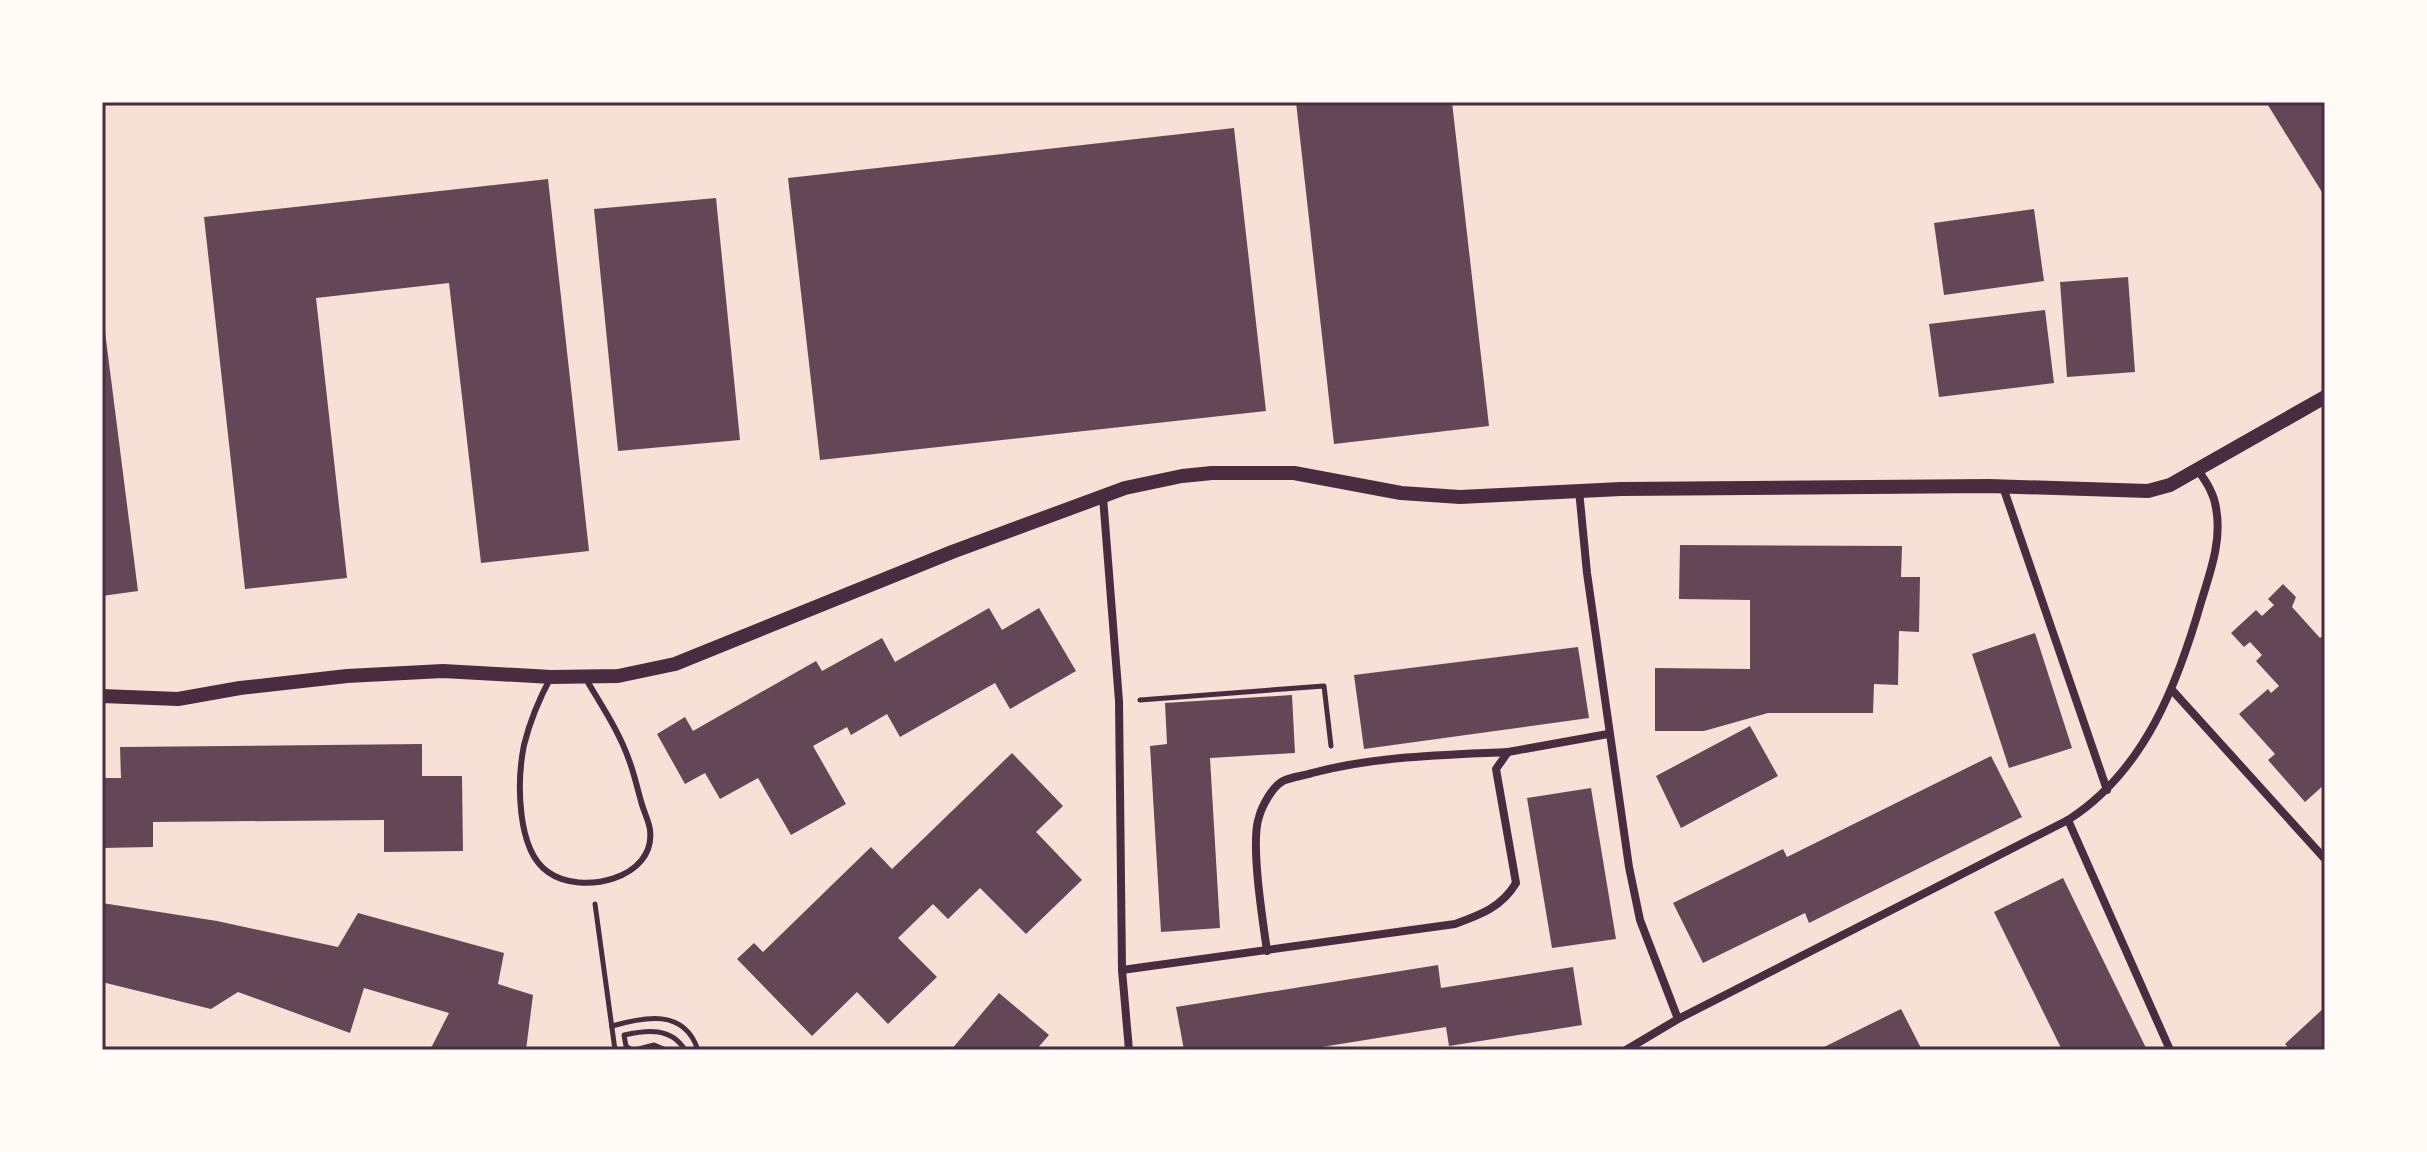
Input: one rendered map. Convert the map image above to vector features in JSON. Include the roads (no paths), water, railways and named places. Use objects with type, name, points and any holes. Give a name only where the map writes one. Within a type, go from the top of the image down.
[{"type":"street","points":[[102,696],[178,699],[240,688],[347,676],[443,671],[585,678],[618,676],[675,664],[952,552],[1125,488],[1182,476],[1294,473],[1401,493],[1460,497],[1579,490],[2003,487],[2148,491],[2170,485],[2325,397]]},
{"type":"street","points":[[1626,1050],[1678,1019],[2068,820],[2107,790],[2134,756],[2172,690],[2209,576],[2217,535],[2216,508],[2210,487],[2198,470]]},
{"type":"street","points":[[2003,487],[2107,790]]},
{"type":"street","points":[[1579,490],[1608,734],[1629,867],[1640,920],[1678,1019]]},
{"type":"street","points":[[1103,497],[1119,701],[1122,970],[1129,1050]]},
{"type":"street","points":[[2172,690],[2325,859]]},
{"type":"street","points":[[1267,951],[1260,898],[1258,817],[1272,791],[1281,782],[1333,768],[1405,758],[1508,752],[1608,734]]},
{"type":"street","points":[[1122,970],[1455,924],[1499,904],[1516,883],[1516,869],[1496,782],[1496,769],[1508,752]]},
{"type":"street","points":[[2068,820],[2170,1050]]},
{"type":"lane","points":[[551,677],[535,707],[524,748],[521,802],[527,847],[548,872],[560,878],[592,883],[632,871],[647,854],[650,831],[629,759],[612,722],[585,678]]}]
